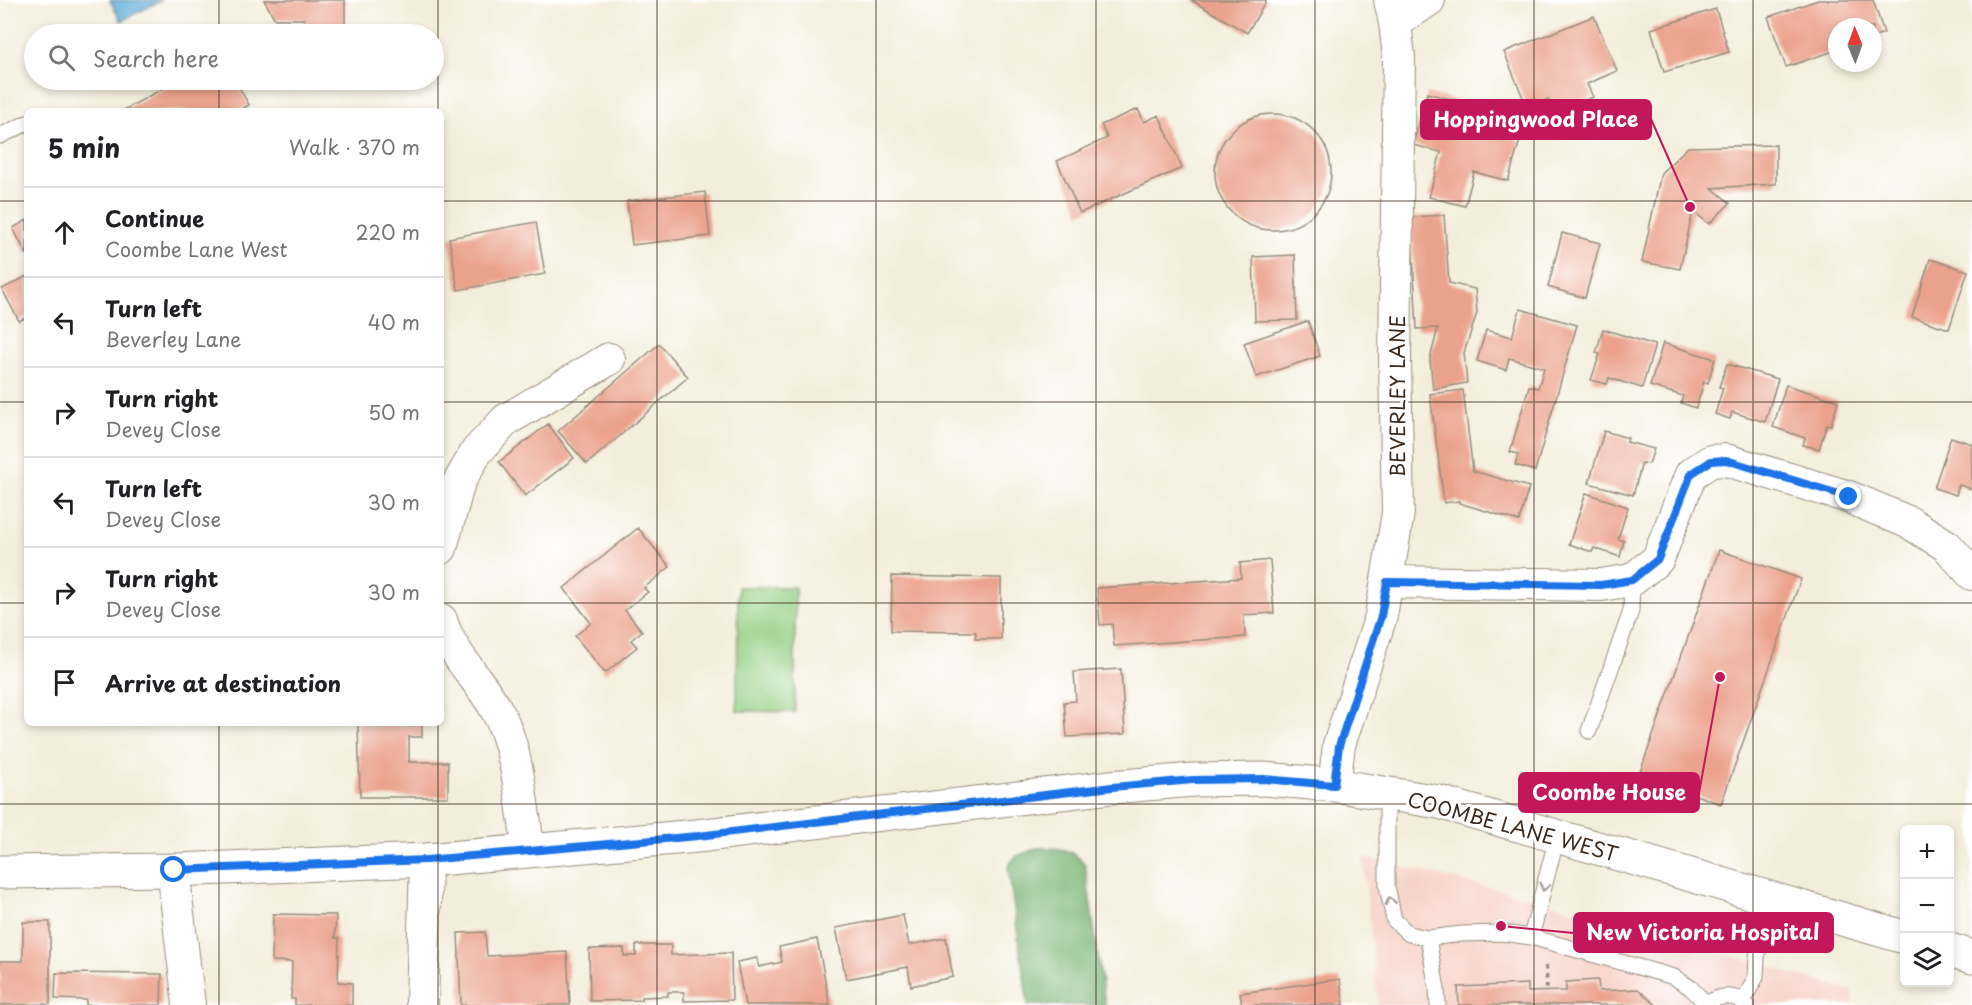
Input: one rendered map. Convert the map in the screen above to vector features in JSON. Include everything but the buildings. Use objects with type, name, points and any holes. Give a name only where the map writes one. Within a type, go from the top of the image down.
[{"type":"main road","name":"COOMBE LANE WEST","points":[[0,872],[174,870],[426,860],[698,836],[1135,785],[1193,780],[1264,779],[1334,785],[1439,802],[1900,936]]},
{"type":"main road","points":[[1954,951],[1972,957]]},
{"type":"street","points":[[1393,12],[1429,0]]},
{"type":"street","name":"BEVERLEY LANE","points":[[1334,785],[1339,746],[1381,616],[1398,513],[1395,360],[1398,57],[1393,12]]},
{"type":"street","points":[[444,537],[459,482],[477,451],[506,420],[609,360]]},
{"type":"street","points":[[1387,582],[1601,585],[1632,580],[1658,559],[1691,474],[1711,461],[1726,460],[1849,497],[1910,522],[1947,546],[1972,574]]},
{"type":"street","points":[[444,630],[497,710],[507,734],[529,851]]},
{"type":"street","points":[[422,1005],[426,860]]},
{"type":"street","points":[[174,870],[189,1005]]},
{"type":"lane","points":[[0,136],[24,124]]},
{"type":"lane","points":[[1589,731],[1631,611],[1632,580]]},
{"type":"lane","points":[[1387,793],[1387,886],[1394,920],[1409,934],[1428,938],[1502,933],[1531,937],[1674,977],[1691,988],[1706,1004],[1714,998],[1724,996],[1734,997],[1745,1003],[1756,977],[1757,957],[1771,899]]},
{"type":"lane","points":[[1531,937],[1557,837]]},
{"type":"lane","points":[[1428,938],[1438,1005]]},
{"type":"shaded area","points":[[1363,857],[1529,897],[1853,991],[1853,1005],[1378,1005]]},
{"type":"green space","points":[[738,587],[795,587],[795,712],[737,711]]},
{"type":"green space","points":[[1037,848],[1069,851],[1085,864],[1105,1005],[1028,1005],[1008,867],[1015,857]]},
{"type":"water","points":[[111,0],[162,0],[121,21]]},
{"type":"place","name":"Hoppingwood Place","points":[[1690,207]]},
{"type":"place","name":"Coombe House","points":[[1720,677]]},
{"type":"place","name":"New Victoria Hospital","points":[[1501,926]]},
{"type":"route","points":[[174,870],[426,860],[529,851],[698,836],[1112,787],[1193,780],[1264,779],[1334,785],[1339,746],[1381,616],[1387,582],[1601,585],[1632,580],[1658,559],[1691,474],[1711,461],[1726,460],[1849,497]]}]
